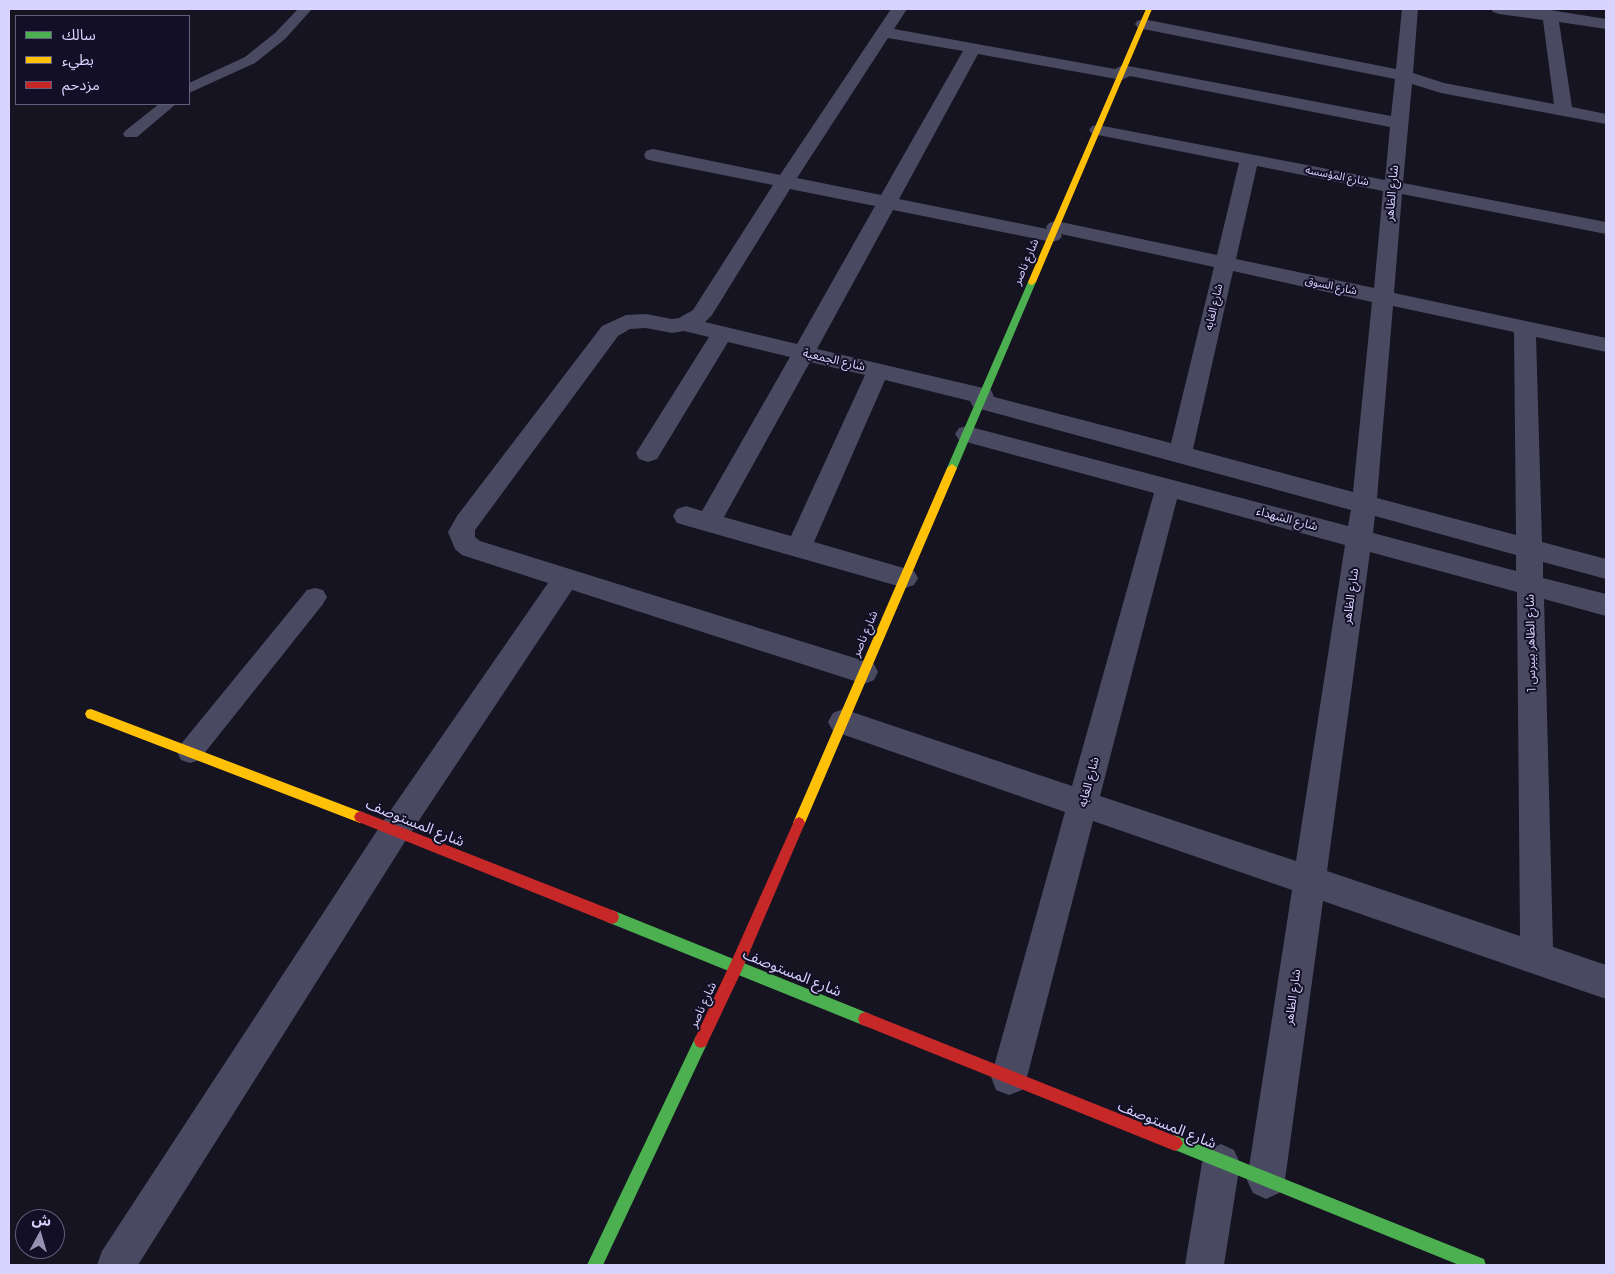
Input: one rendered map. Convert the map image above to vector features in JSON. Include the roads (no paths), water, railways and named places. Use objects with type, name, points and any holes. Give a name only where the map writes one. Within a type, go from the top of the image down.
[{"type":"street","points":[[684,324],[701,315],[785,182],[899,9]]},
{"type":"street","name":"شارع ناصر","points":[[595,1265],[736,967],[1149,9]]},
{"type":"street","name":"شارع الظاهر","points":[[1266,1180],[1364,504],[1410,9]]},
{"type":"street","points":[[1499,9],[1520,10],[1606,24]]},
{"type":"street","points":[[1550,15],[1564,111]]},
{"type":"street","points":[[1143,24],[1404,76],[1441,88],[1606,119]]},
{"type":"street","points":[[885,32],[1122,72],[1399,123]]},
{"type":"street","points":[[905,578],[698,519],[804,353],[973,48]]},
{"type":"street","name":"شارع المؤسسه","points":[[1098,130],[1606,228]]},
{"type":"street","name":"شارع السوق","points":[[653,155],[887,202],[1225,263],[1606,345]]},
{"type":"street","name":"شارع الغابه","points":[[1180,455],[1249,160]]},
{"type":"street","name":"شارع الجمعية","points":[[566,578],[471,548],[464,542],[461,532],[610,331],[626,322],[636,320],[672,326],[684,324],[878,371],[982,399]]},
{"type":"street","name":"شارع الظاهر بيبرس 1","points":[[1525,328],[1538,958]]},
{"type":"street","points":[[648,453],[723,334]]},
{"type":"street","points":[[798,548],[878,371]]},
{"type":"street","points":[[982,399],[1180,455],[1606,569]]},
{"type":"street","name":"شارع الشهداء","points":[[967,434],[1606,604]]},
{"type":"street","name":"شارع الغابه","points":[[1009,1077],[1168,487]]},
{"type":"street","points":[[116,1265],[395,830],[566,578],[864,672]]},
{"type":"street","name":"شارع المستوصف","points":[[91,714],[395,830],[1478,1265]]},
{"type":"street","points":[[843,722],[1606,982]]},
{"type":"street","points":[[1204,1265],[1221,1162]]},
{"type":"lane","points":[[190,89],[250,60],[280,36],[305,9]]},
{"type":"lane","points":[[131,134],[167,105]]},
{"type":"lane","points":[[190,752],[315,597]]}]
